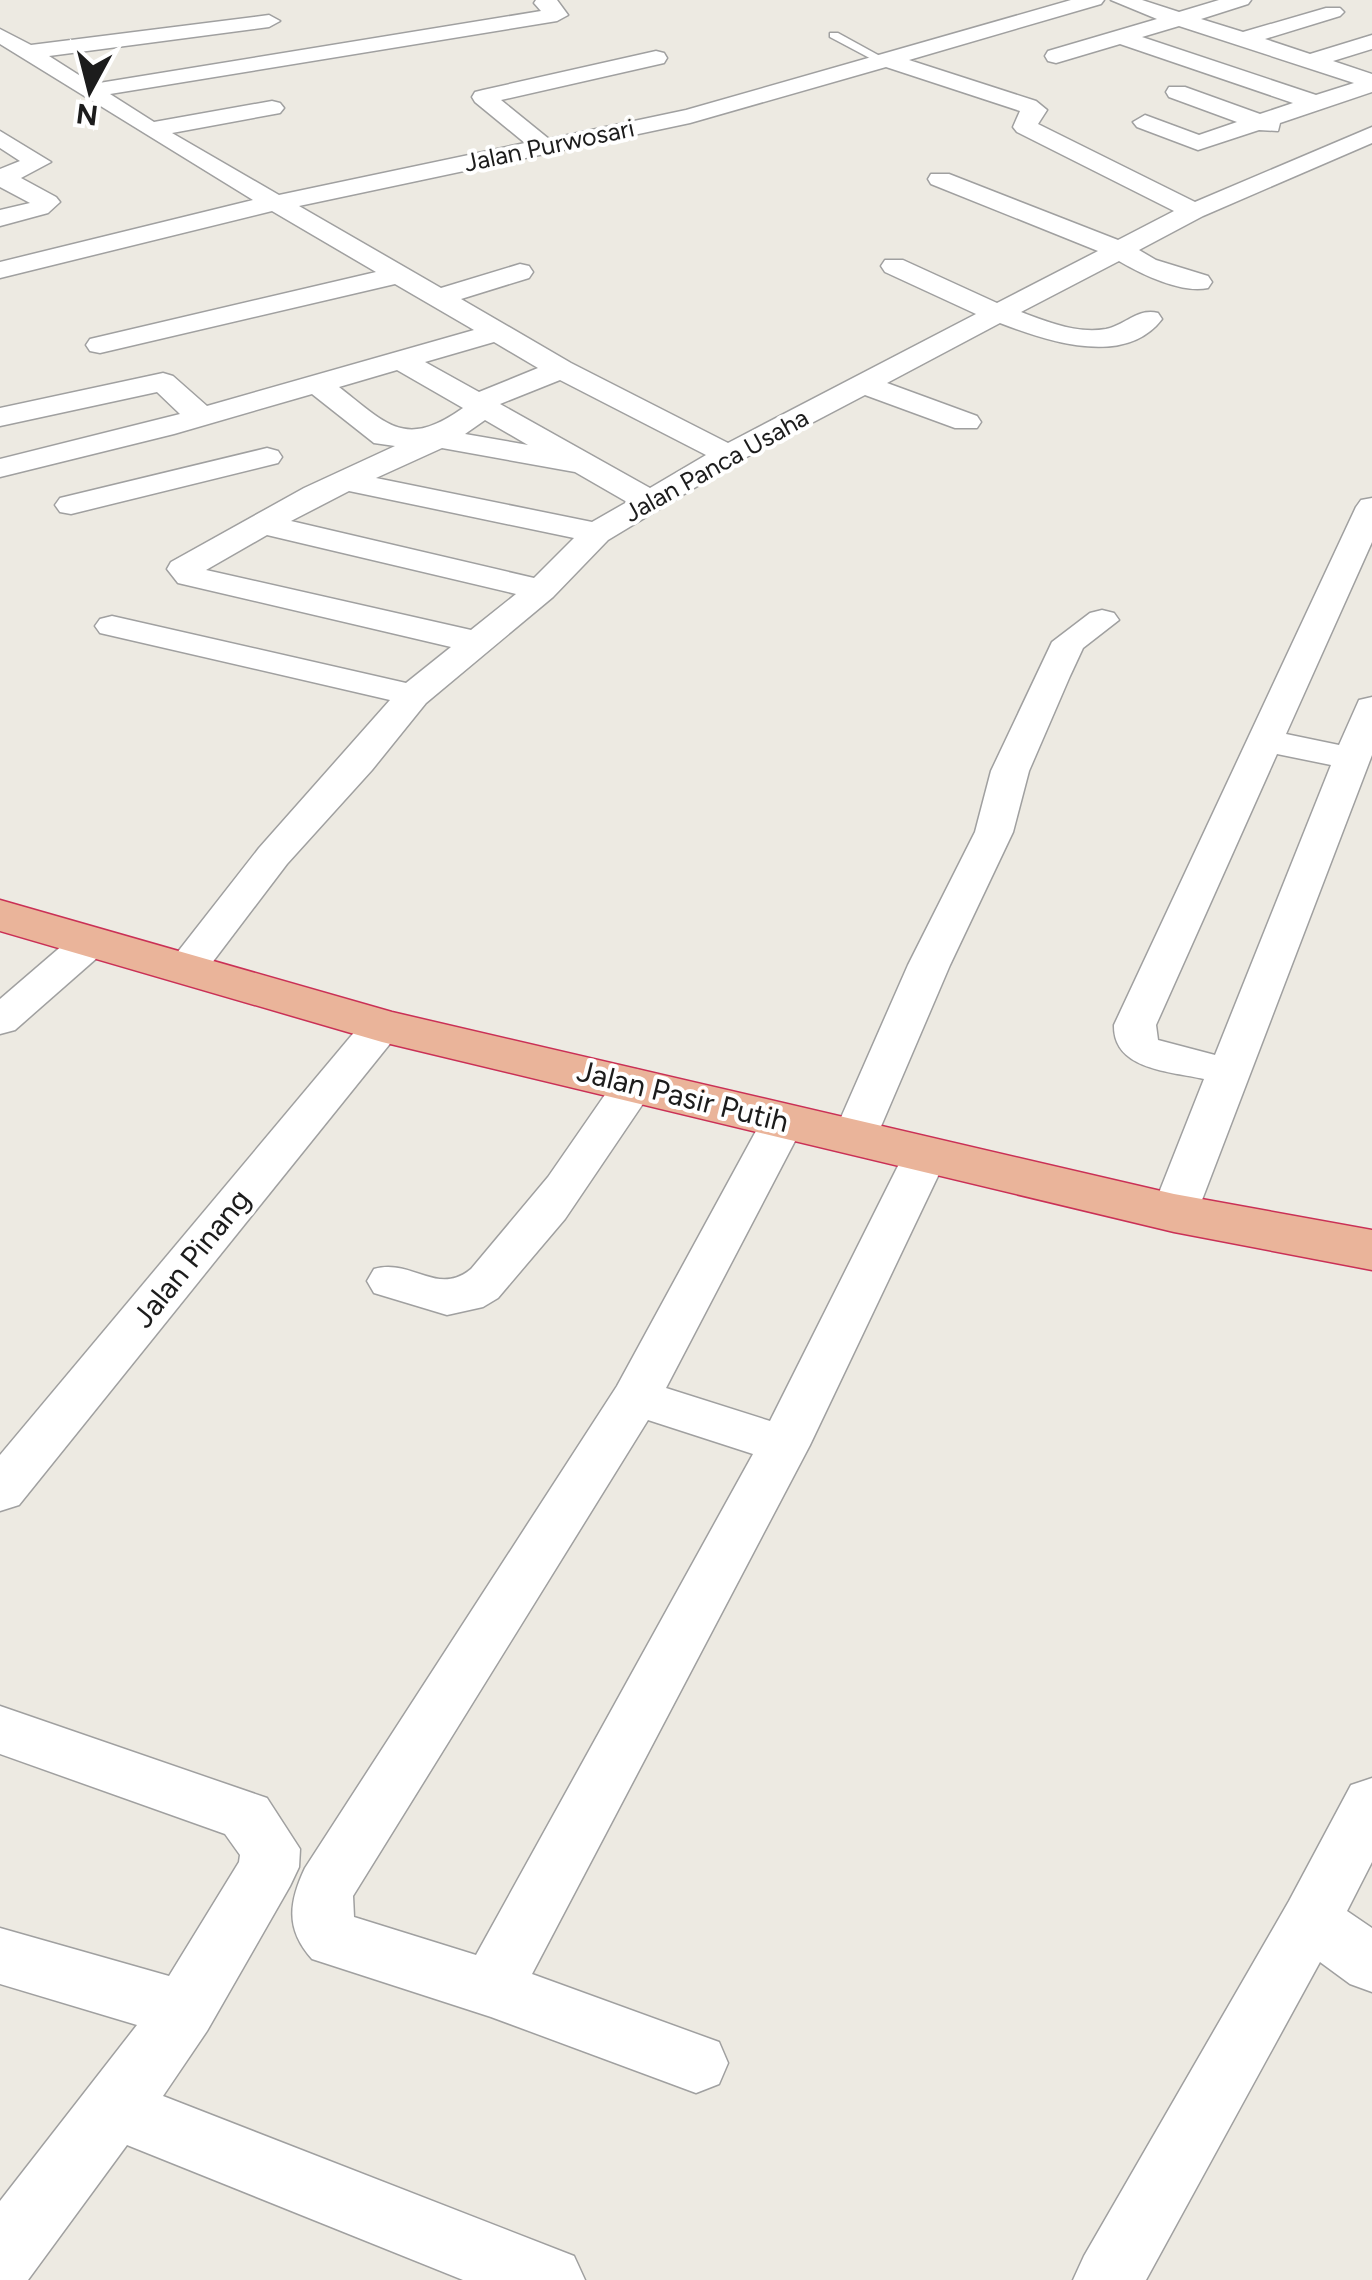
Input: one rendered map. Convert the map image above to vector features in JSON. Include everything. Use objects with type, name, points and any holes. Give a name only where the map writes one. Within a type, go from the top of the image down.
[{"type":"highway","name":"Jalan Pasir Putih","points":[[0,915],[382,1026],[1174,1213],[1372,1250]]},
{"type":"street","points":[[90,91],[557,16],[544,3],[547,0]]},
{"type":"street","name":"Jalan Purwosari","points":[[0,270],[276,202],[690,116],[1094,0]]},
{"type":"street","points":[[1122,0],[1372,83]]},
{"type":"street","points":[[1040,52],[1122,37],[1240,0]]},
{"type":"street","points":[[1293,0],[1372,25]]},
{"type":"street","points":[[1243,39],[1332,12]]},
{"type":"street","points":[[30,52],[269,21]]},
{"type":"street","points":[[313,32],[332,49],[331,54]]},
{"type":"street","points":[[976,34],[1092,66]]},
{"type":"street","points":[[0,35],[436,298],[561,369],[728,455]]},
{"type":"street","points":[[1122,37],[1316,103]]},
{"type":"street","points":[[1310,61],[1372,42]]},
{"type":"street","points":[[543,146],[483,97],[656,58]]},
{"type":"street","points":[[885,60],[1028,106],[1035,110],[1026,127],[1194,210]]},
{"type":"street","points":[[1231,75],[1177,92],[1332,150]]},
{"type":"street","points":[[1204,102],[1145,122],[1198,143],[1372,83]]},
{"type":"street","points":[[153,129],[272,108]]},
{"type":"street","name":"Jalan Panca Usaha","points":[[187,967],[273,856],[359,762],[413,695],[541,590],[597,533],[728,455],[1194,210],[1372,134]]},
{"type":"street","points":[[0,138],[39,162],[2,177]]},
{"type":"street","points":[[0,218],[47,202],[2,177]]},
{"type":"street","points":[[940,178],[1119,250],[1147,266],[1199,282]]},
{"type":"street","points":[[894,266],[1002,313],[1084,338],[1132,332],[1148,319]]},
{"type":"street","points":[[436,298],[520,272]]},
{"type":"street","points":[[100,345],[399,276]]},
{"type":"street","points":[[0,468],[207,415],[496,332]]},
{"type":"street","points":[[399,359],[647,500]]},
{"type":"street","points":[[476,642],[184,574],[183,568],[315,495],[438,438],[491,398],[561,369]]},
{"type":"street","points":[[0,418],[163,382],[315,495]]},
{"type":"street","points":[[316,383],[385,438],[438,438],[584,464]]},
{"type":"street","points":[[864,385],[966,422]]},
{"type":"street","points":[[511,454],[543,439]]},
{"type":"street","points":[[71,505],[267,457]]},
{"type":"street","points":[[346,481],[597,533]]},
{"type":"street","points":[[1230,1072],[1143,1050],[1135,1040],[1135,1025],[1372,506]]},
{"type":"street","points":[[262,524],[541,590]]},
{"type":"street","points":[[854,1138],[928,966],[994,832],[1010,770],[1052,676],[1069,642],[1102,620]]},
{"type":"street","points":[[112,626],[413,695]]},
{"type":"street","points":[[1174,1213],[1372,708]]},
{"type":"street","points":[[1265,741],[1350,758]]},
{"type":"street","points":[[0,1021],[92,940]]},
{"type":"street","name":"Jalan Pinang","points":[[0,1491],[382,1026]]},
{"type":"street","points":[[391,1281],[430,1295],[450,1297],[464,1296],[486,1284],[545,1218],[635,1083]]},
{"type":"street","points":[[696,2063],[490,1988],[334,1939],[321,1927],[318,1909],[326,1886],[636,1397],[784,1120]]},
{"type":"street","points":[[490,1988],[784,1445],[925,1155]]},
{"type":"street","points":[[636,1397],[784,1445]]},
{"type":"street","points":[[0,1730],[246,1816],[270,1849],[268,1867],[185,2010],[117,2106],[7,2233]]},
{"type":"street","points":[[1108,2280],[1311,1920],[1372,1803]]},
{"type":"street","points":[[1311,1920],[1372,1964]]},
{"type":"street","points":[[0,1956],[185,2010]]},
{"type":"street","points":[[117,2106],[168,2132],[550,2280]]},
{"type":"lane","points":[[834,34],[885,60]]}]
